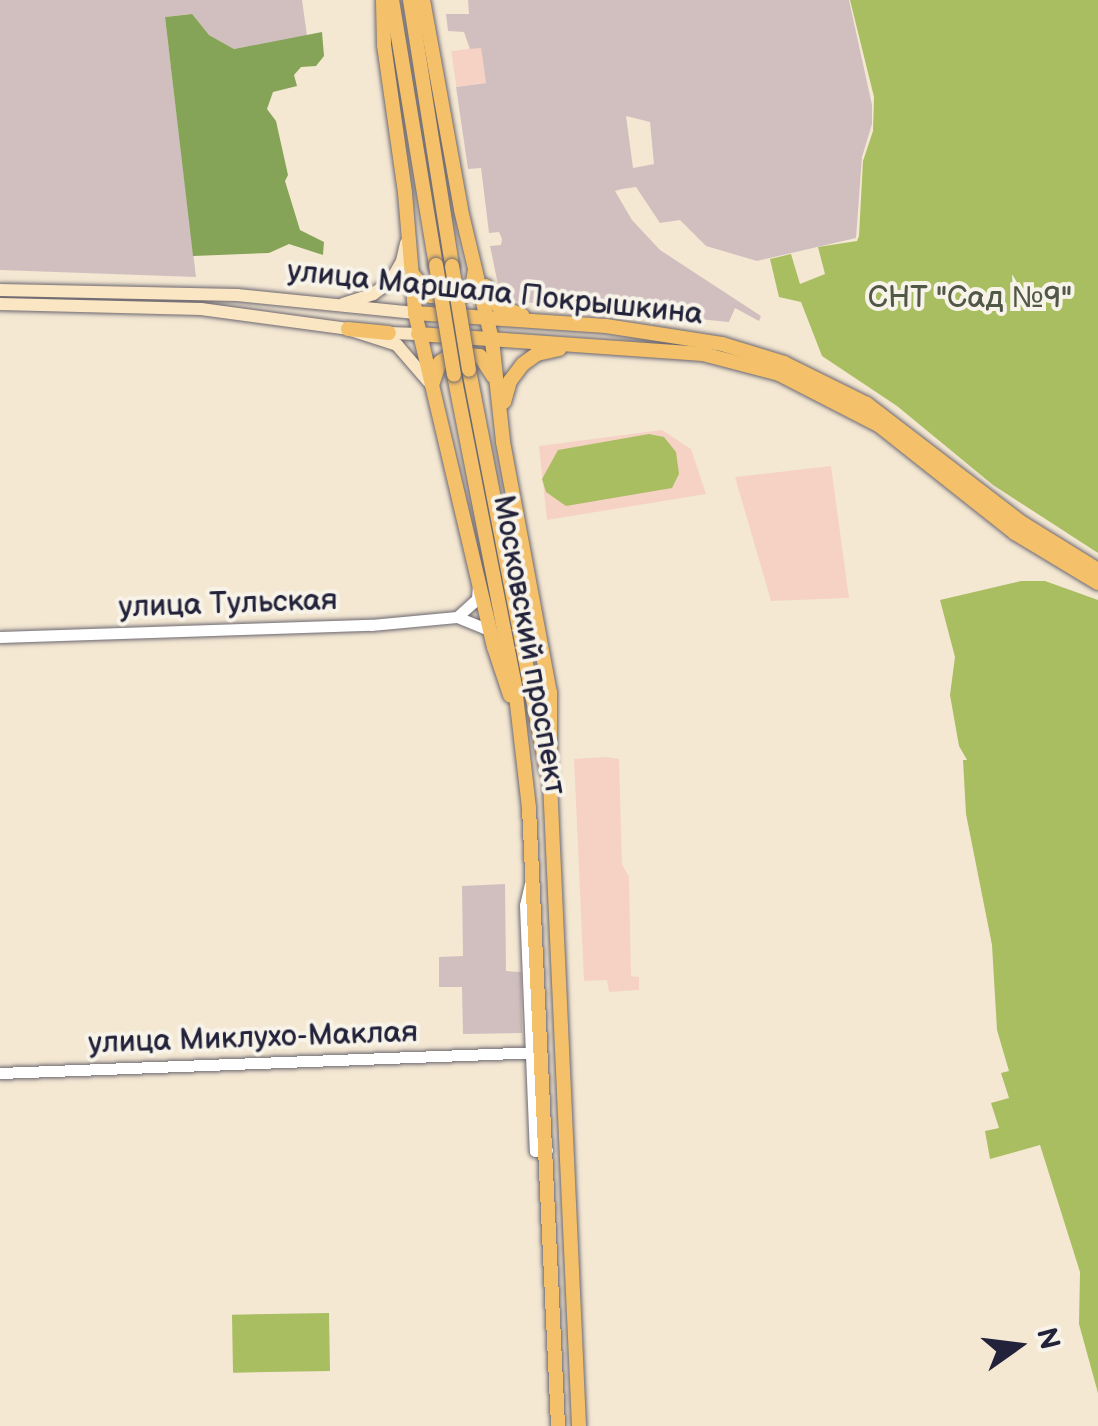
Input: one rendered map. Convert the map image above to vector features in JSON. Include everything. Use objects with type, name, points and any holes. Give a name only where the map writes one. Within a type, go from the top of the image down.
[{"type":"main road","points":[[383,0],[384,45],[408,226],[414,314],[490,630],[520,719]]},
{"type":"main road","name":"Московский проспект","points":[[392,0],[444,266]]},
{"type":"main road","name":"Московский проспект","points":[[410,0],[444,266],[520,719],[532,876],[536,1052],[553,1272],[558,1426]]},
{"type":"main road","points":[[422,0],[461,210],[488,318],[501,423],[550,692],[550,782],[580,1426]]},
{"type":"main road","points":[[330,307],[369,296],[390,282],[402,262],[408,226]]},
{"type":"main road","points":[[410,266],[426,293],[454,297],[472,287],[475,263]]},
{"type":"main road","points":[[475,263],[498,306],[546,322]]},
{"type":"main road","name":"улица Маршала Покрышкина","points":[[0,290],[218,294],[414,314],[606,326],[722,344],[810,373],[887,417],[1022,524],[1098,570]]},
{"type":"main road","name":"улица Маршала Покрышкина","points":[[0,304],[201,309],[389,333],[719,357],[778,374],[830,397],[886,430],[1025,540],[1098,583]]},
{"type":"main road","points":[[348,329],[403,350],[431,387]]},
{"type":"main road","points":[[501,423],[510,381],[522,364],[545,351],[594,346]]},
{"type":"main road","points":[[431,387],[442,359],[463,353],[486,360],[498,391]]},
{"type":"main road","name":"Московский проспект","points":[[461,372],[550,782]]},
{"type":"main road","points":[[553,1272],[573,1270]]},
{"type":"street","points":[[478,581],[477,598],[457,617],[490,630]]},
{"type":"street","name":"улица Тульская","points":[[0,637],[371,625],[457,617]]},
{"type":"street","points":[[536,1052],[531,1072],[541,1151]]},
{"type":"street","name":"улица Миклухо-Маклая","points":[[0,1073],[536,1052]]},
{"type":"street","points":[[509,1055],[526,1064],[531,1072]]},
{"type":"shaded area","points":[[0,0],[302,0],[307,36],[234,49],[209,35],[191,14],[165,17],[196,277],[0,270]]},
{"type":"shaded area","points":[[468,0],[849,0],[872,105],[872,124],[862,157],[856,238],[757,261],[706,246],[680,220],[660,223],[636,187],[622,189],[615,191],[632,220],[660,250],[761,316],[759,321],[735,308],[729,322],[513,301],[500,294],[490,246],[501,245],[502,239],[499,232],[489,233],[481,168],[468,169],[456,87],[486,83],[481,48],[470,49],[464,32],[448,31],[446,14],[469,14]],"holes":[[[626,116],[650,122],[654,164],[633,168]]]},
{"type":"shaded area","points":[[481,47],[486,83],[456,87],[451,51]]},
{"type":"shaded area","points":[[662,430],[691,449],[706,494],[547,520],[539,446]]},
{"type":"shaded area","points":[[831,466],[849,598],[771,601],[735,477]]},
{"type":"shaded area","points":[[574,759],[619,759],[622,864],[629,877],[631,976],[639,977],[639,990],[609,992],[607,980],[584,981]]},
{"type":"shaded area","points":[[505,884],[506,971],[521,972],[522,1033],[463,1034],[462,987],[439,987],[439,957],[463,956],[462,886]]},
{"type":"green space","name":"СНТ \"Сад №9\"","points":[[850,0],[1098,0],[1098,553],[993,485],[897,406],[822,356],[801,302],[779,297],[770,259],[791,254],[800,284],[825,274],[818,247],[857,241],[859,236],[863,161],[873,131],[874,97]]},
{"type":"green space","points":[[192,14],[209,35],[234,49],[322,32],[324,56],[316,66],[301,67],[294,75],[297,86],[273,92],[267,109],[276,121],[288,175],[285,181],[300,230],[324,242],[323,255],[289,244],[269,253],[193,256],[165,17]]},
{"type":"green space","points":[[649,434],[664,437],[676,452],[679,474],[672,488],[566,506],[546,492],[542,479],[558,450]]},
{"type":"green space","points":[[1021,581],[1045,581],[1098,600],[1098,1393],[1079,1324],[1080,1272],[1040,1145],[990,1159],[985,1131],[999,1128],[991,1103],[1009,1098],[1001,1073],[1009,1071],[997,1030],[992,945],[966,814],[963,760],[967,760],[959,746],[950,695],[955,657],[940,600]]},
{"type":"green space","points":[[329,1313],[330,1371],[233,1373],[232,1315]]}]
